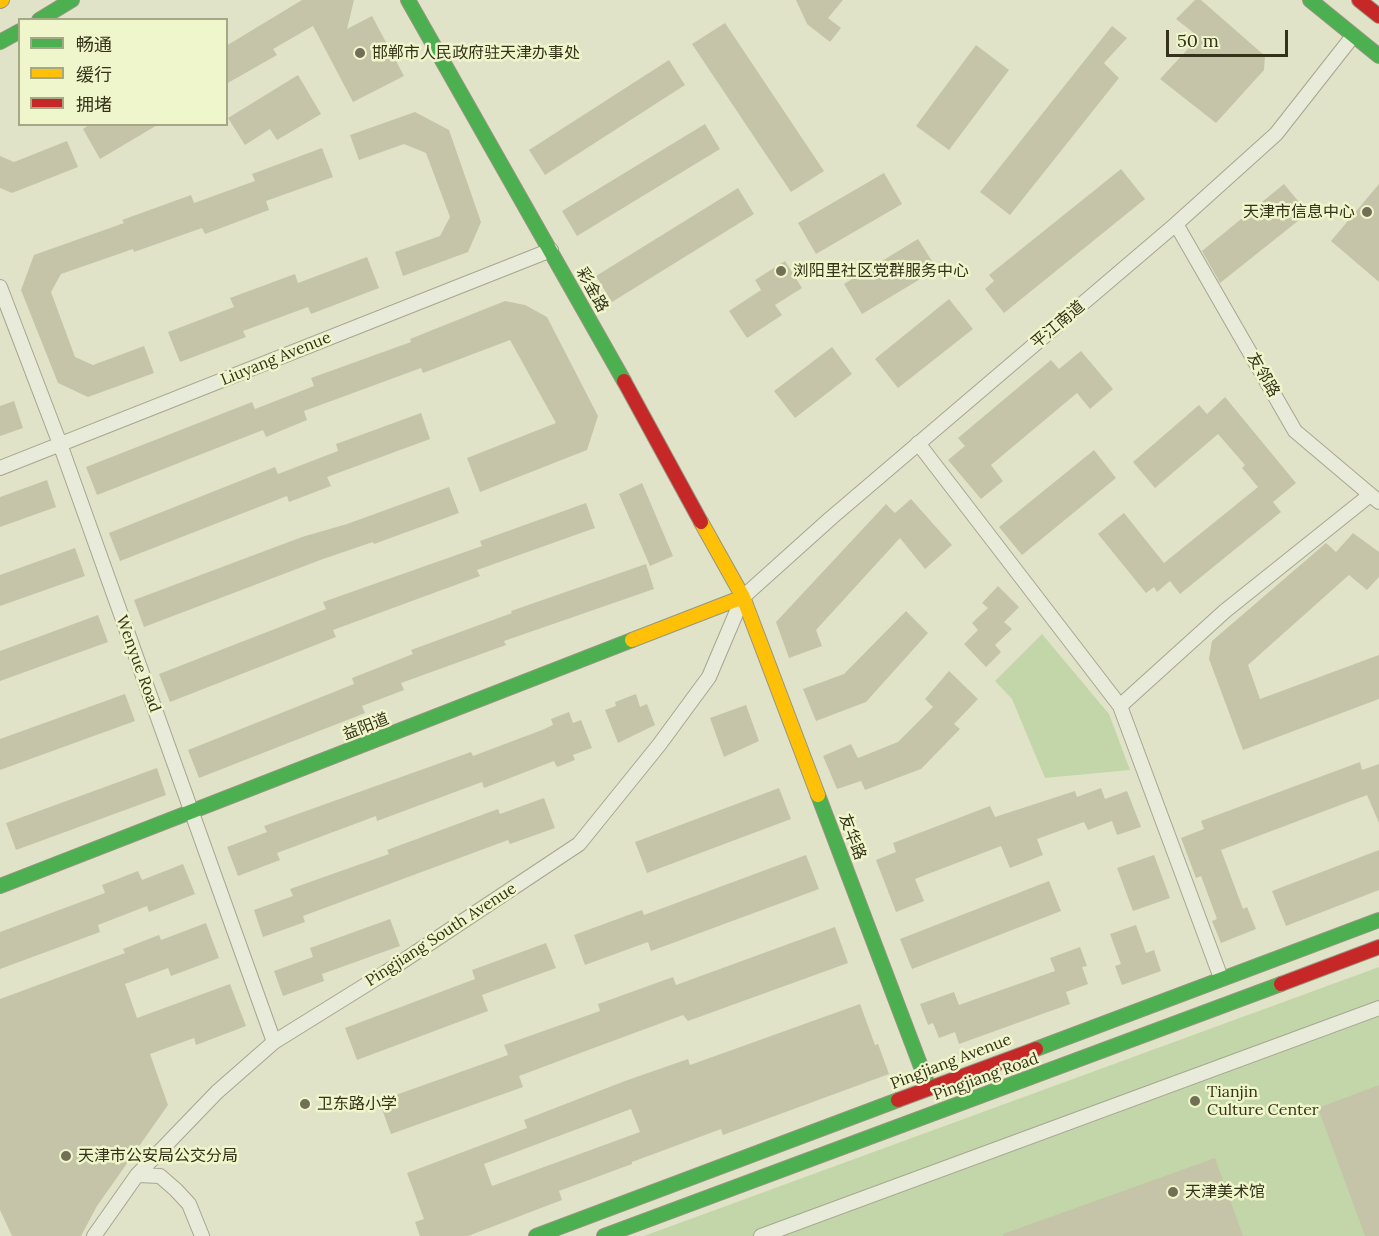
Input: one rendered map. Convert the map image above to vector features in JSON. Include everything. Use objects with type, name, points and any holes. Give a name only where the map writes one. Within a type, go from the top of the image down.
[{"type":"street","points":[[42,18],[72,0]]},
{"type":"street","name":"彩金路","points":[[408,0],[551,250],[743,597]]},
{"type":"street","points":[[1310,0],[1379,56]]},
{"type":"street","points":[[1359,0],[1379,16]]},
{"type":"street","points":[[0,42],[18,32]]},
{"type":"street","name":"平江南道","points":[[743,597],[918,443],[1176,224],[1276,134],[1353,36]]},
{"type":"street","name":"友邻路","points":[[1176,224],[1295,431],[1375,499]]},
{"type":"street","name":"Liuyang Avenue","points":[[0,468],[551,250]]},
{"type":"street","name":"Wenyue Road","points":[[0,287],[60,444],[274,1041]]},
{"type":"street","points":[[918,443],[1120,706],[1221,978]]},
{"type":"street","points":[[1120,706],[1225,611],[1375,499]]},
{"type":"street","name":"益阳道","points":[[0,886],[743,597]]},
{"type":"street","name":"Pingjiang South Avenue","points":[[94,1236],[137,1175],[218,1092],[274,1041],[385,973],[579,844],[659,745],[709,677],[743,597]]},
{"type":"street","name":"友华路","points":[[743,597],[929,1088]]},
{"type":"street","name":"Pingjiang Avenue","points":[[536,1236],[1379,920]]},
{"type":"street","name":"Pingjiang Road","points":[[604,1236],[1379,947]]},
{"type":"street","points":[[762,1236],[1379,1008]]},
{"type":"street","points":[[137,1175],[160,1176],[176,1190],[189,1204],[202,1236]]},
{"type":"green space","points":[[1042,634],[1109,714],[1130,770],[1045,778],[1012,699],[995,681]]},
{"type":"green space","name":"Tianjin Culture Center","points":[[1379,967],[1379,1236],[644,1236]]},
{"type":"building","points":[[302,0],[354,0],[347,29],[372,16],[404,76],[353,102],[313,26],[273,49],[277,55],[228,83],[228,45]]},
{"type":"building","points":[[796,0],[843,0],[828,18],[841,28],[830,42],[807,24]]},
{"type":"building","points":[[1195,0],[1201,0],[1265,56],[1264,70],[1216,123],[1160,79],[1199,37],[1176,19]]},
{"type":"building","points":[[725,23],[824,171],[791,192],[692,44]]},
{"type":"building","points":[[1112,26],[1127,38],[1104,63],[1119,78],[1010,215],[980,192]]},
{"type":"building","points":[[976,45],[1009,70],[949,150],[916,126]]},
{"type":"building","points":[[669,60],[685,85],[545,175],[529,150]]},
{"type":"building","points":[[298,75],[321,114],[277,140],[270,129],[245,145],[228,118]]},
{"type":"building","points":[[415,112],[449,130],[481,222],[468,252],[403,276],[395,252],[440,236],[450,217],[426,153],[404,144],[359,160],[350,135]]},
{"type":"building","points":[[705,124],[720,149],[577,236],[562,211]]},
{"type":"building","points":[[87,126],[156,126],[100,159],[83,129]]},
{"type":"building","points":[[67,141],[78,167],[12,193],[0,188],[0,156],[14,162]]},
{"type":"building","points":[[322,148],[333,177],[266,201],[269,210],[205,234],[202,228],[61,274],[51,292],[75,357],[93,365],[144,346],[154,373],[88,397],[58,383],[21,290],[34,255],[124,223],[122,220],[191,195],[194,203],[255,181],[252,174]]},
{"type":"building","points":[[1121,169],[1145,199],[1004,313],[985,289],[994,281],[989,275]]},
{"type":"building","points":[[884,173],[902,204],[816,254],[798,223]]},
{"type":"building","points":[[1284,184],[1308,213],[1220,283],[1202,251]]},
{"type":"building","name":"天津市信息中心","points":[[1379,184],[1379,282],[1331,241]]},
{"type":"building","points":[[738,188],[754,214],[612,302],[596,276]]},
{"type":"building","points":[[918,239],[937,269],[862,314],[844,284]]},
{"type":"building","points":[[367,257],[379,288],[311,314],[308,307],[243,331],[246,337],[180,362],[168,332],[234,307],[230,298],[295,274],[298,283]]},
{"type":"building","points":[[785,261],[802,288],[775,305],[782,315],[747,338],[729,311],[761,290],[755,280]]},
{"type":"building","points":[[949,299],[973,329],[898,388],[875,359]]},
{"type":"building","points":[[505,301],[525,305],[547,317],[598,416],[587,450],[480,492],[467,458],[556,423],[510,340],[423,373],[421,368],[304,411],[307,420],[266,437],[263,430],[97,495],[86,467],[252,402],[255,409],[314,386],[311,378],[411,342],[410,339]]},
{"type":"building","points":[[832,347],[852,374],[795,418],[774,391]]},
{"type":"building","points":[[1081,351],[1113,389],[1090,409],[1077,393],[991,465],[1003,481],[981,499],[948,460],[965,446],[958,438],[1051,360],[1059,369]]},
{"type":"building","points":[[1225,397],[1296,483],[1273,502],[1281,512],[1180,594],[1170,581],[1157,592],[1154,587],[1146,593],[1098,534],[1124,513],[1164,563],[1258,487],[1242,468],[1245,465],[1218,434],[1155,488],[1133,462],[1199,405],[1207,414]]},
{"type":"building","points":[[14,401],[23,428],[0,436],[0,406]]},
{"type":"building","points":[[421,413],[430,439],[327,477],[331,486],[289,502],[287,496],[120,561],[109,533],[275,467],[278,474],[338,451],[336,444]]},
{"type":"building","points":[[1094,450],[1116,478],[1022,555],[999,527]]},
{"type":"building","points":[[47,480],[56,507],[0,527],[0,497]]},
{"type":"building","points":[[642,483],[673,556],[650,566],[619,494]]},
{"type":"building","points":[[449,487],[459,513],[374,544],[373,542],[323,559],[144,627],[134,600],[302,537],[347,524]]},
{"type":"building","points":[[911,499],[952,545],[925,569],[900,538],[816,630],[822,646],[789,658],[776,622],[886,504],[895,513]]},
{"type":"building","points":[[586,503],[595,528],[477,570],[480,576],[333,630],[336,637],[170,702],[159,674],[326,609],[323,602],[482,546],[480,541]]},
{"type":"building","points":[[1353,533],[1379,552],[1379,577],[1367,590],[1349,575],[1248,665],[1260,699],[1379,655],[1379,699],[1243,750],[1209,659],[1212,641],[1326,543],[1336,552]]},
{"type":"building","points":[[75,548],[85,576],[0,606],[0,575]]},
{"type":"building","points":[[646,564],[654,589],[504,641],[506,645],[401,683],[404,690],[362,706],[365,713],[199,778],[188,750],[354,684],[352,678],[413,654],[411,650],[512,613],[511,611]]},
{"type":"building","points":[[998,586],[1019,607],[1004,622],[1012,629],[995,645],[1001,652],[986,667],[964,644],[978,630],[972,623],[988,608],[982,603]]},
{"type":"building","points":[[906,611],[928,633],[866,702],[816,721],[803,689],[844,674]]},
{"type":"building","points":[[98,615],[108,642],[0,681],[0,651]]},
{"type":"building","points":[[949,671],[978,699],[954,724],[960,729],[921,769],[865,790],[861,781],[837,789],[823,756],[851,744],[858,758],[898,742],[933,707],[925,699]]},
{"type":"building","points":[[125,694],[135,721],[0,770],[0,739]]},
{"type":"building","points":[[636,694],[640,707],[647,704],[655,725],[618,743],[605,710],[616,706],[615,702]]},
{"type":"building","points":[[746,705],[759,741],[724,757],[710,718]]},
{"type":"building","points":[[569,712],[573,723],[581,720],[592,748],[573,755],[575,760],[557,767],[554,761],[484,788],[482,782],[377,821],[376,816],[277,853],[280,860],[238,876],[227,847],[267,832],[264,826],[471,752],[473,756],[553,725],[551,719]]},
{"type":"building","points":[[1360,762],[1362,770],[1379,764],[1379,823],[1367,795],[1221,850],[1243,909],[1247,907],[1256,929],[1221,943],[1212,921],[1217,919],[1201,876],[1196,878],[1181,838],[1204,829],[1201,821]]},
{"type":"building","points":[[157,768],[166,795],[16,850],[6,823]]},
{"type":"building","points":[[779,788],[791,819],[647,873],[635,842]]},
{"type":"building","points":[[1101,788],[1105,799],[1127,791],[1141,827],[1117,835],[1112,821],[1088,830],[1084,822],[1037,839],[1043,855],[1010,868],[1001,846],[915,879],[924,901],[896,912],[876,860],[896,852],[893,843],[990,806],[995,817],[1075,791],[1077,797]]},
{"type":"building","points":[[544,798],[555,828],[510,844],[508,840],[303,916],[305,922],[263,937],[254,910],[293,896],[290,889],[389,854],[387,850],[498,809],[500,814]]},
{"type":"building","points":[[1379,850],[1379,890],[1286,926],[1272,891]]},
{"type":"building","points":[[806,855],[819,889],[651,951],[648,942],[585,965],[574,935],[642,910],[644,915]]},
{"type":"building","points":[[1154,855],[1170,898],[1133,911],[1117,868]]},
{"type":"building","points":[[183,864],[195,894],[149,912],[147,906],[98,925],[100,932],[0,969],[0,932],[105,893],[102,885],[138,871],[142,880]]},
{"type":"building","points":[[1049,881],[1061,911],[912,969],[900,939]]},
{"type":"building","points":[[390,919],[400,946],[322,974],[324,981],[283,996],[274,971],[313,957],[310,948]]},
{"type":"building","name":"天津市公安局公交分局","points":[[206,923],[219,958],[171,976],[168,968],[125,984],[137,1018],[230,984],[246,1026],[196,1045],[194,1038],[150,1054],[168,1105],[97,1206],[81,1236],[12,1236],[0,1210],[0,999],[125,953],[123,949],[159,935],[161,940]]},
{"type":"building","points":[[1136,925],[1146,953],[1154,950],[1161,971],[1122,985],[1115,966],[1121,964],[1110,934]]},
{"type":"building","points":[[835,927],[848,963],[688,1021],[683,1015],[591,1049],[519,1076],[523,1087],[391,1134],[379,1101],[508,1055],[504,1045],[600,1011],[598,1004],[673,977],[676,985]]},
{"type":"building","points":[[546,943],[556,968],[482,995],[488,1011],[357,1060],[345,1028],[475,979],[472,970]]},
{"type":"building","points":[[1080,947],[1087,966],[1082,967],[1088,984],[1066,992],[1070,1004],[959,1044],[955,1032],[939,1038],[933,1023],[928,1025],[920,1004],[954,992],[959,1005],[1055,971],[1050,958]]},
{"type":"building","points":[[860,1004],[875,1045],[878,1044],[889,1074],[723,1135],[721,1129],[632,1162],[632,1164],[559,1191],[562,1200],[468,1236],[420,1236],[415,1222],[424,1219],[407,1173],[527,1128],[524,1120],[625,1081],[688,1059],[690,1065]],"holes":[[[631,1109],[640,1132],[492,1186],[484,1164]]]},
{"type":"building","points":[[1379,1085],[1379,1236],[1365,1236],[1318,1108]]},
{"type":"building","name":"天津美术馆","points":[[1215,1158],[1243,1236],[1003,1236],[1003,1234]]},
{"type":"traffic: fast","points":[[42,18],[72,0]]},
{"type":"traffic: fast","points":[[408,0],[624,381]]},
{"type":"traffic: fast","points":[[1310,0],[1379,56]]},
{"type":"traffic: fast","points":[[0,42],[18,32]]},
{"type":"traffic: fast","points":[[0,886],[632,640]]},
{"type":"traffic: fast","points":[[818,795],[929,1088]]},
{"type":"traffic: fast","points":[[1036,1049],[1379,920]]},
{"type":"traffic: fast","points":[[604,1236],[1281,984]]},
{"type":"traffic: fast","points":[[536,1236],[898,1100]]},
{"type":"traffic: slow","points":[[701,522],[743,597],[818,795]]},
{"type":"traffic: slow","points":[[632,640],[743,597]]},
{"type":"traffic: jam","points":[[1359,0],[1379,16]]},
{"type":"traffic: jam","points":[[624,381],[701,522]]},
{"type":"traffic: jam","points":[[1281,984],[1379,947]]},
{"type":"traffic: jam","points":[[898,1100],[1036,1049]]},
{"type":"place","name":"邯郸市人民政府驻天津办事处","points":[[360,53]]},
{"type":"place","name":"天津市信息中心","points":[[1367,212]]},
{"type":"place","name":"浏阳里社区党群服务中心","points":[[781,271]]},
{"type":"place","name":"Tianjin Culture Center","points":[[1195,1101]]},
{"type":"place","name":"卫东路小学","points":[[305,1104]]},
{"type":"place","name":"天津市公安局公交分局","points":[[66,1156]]},
{"type":"place","name":"天津美术馆","points":[[1173,1192]]}]
